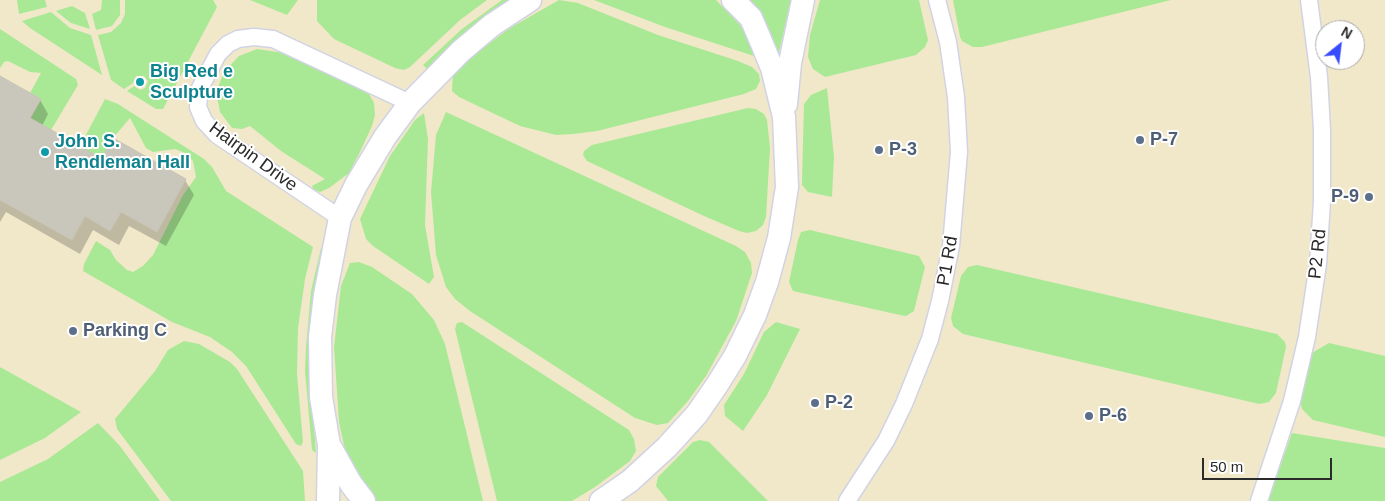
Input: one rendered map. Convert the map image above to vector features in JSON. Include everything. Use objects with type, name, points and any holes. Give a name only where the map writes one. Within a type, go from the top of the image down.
[{"type":"main road","points":[[328,501],[329,445],[322,397],[320,337],[326,287],[340,218],[356,185],[410,103],[461,51],[492,25],[530,0]]},
{"type":"main road","points":[[733,0],[751,18],[772,68],[784,117]]},
{"type":"main road","points":[[601,501],[630,481],[667,447],[697,414],[735,356],[755,314],[767,282],[779,238],[787,187],[784,117],[790,63],[803,0]]},
{"type":"main road","points":[[329,445],[351,484],[364,501]]},
{"type":"street","name":"P1 Rd","points":[[847,501],[886,441],[908,396],[930,339],[951,246],[959,152],[956,97],[948,42],[938,0]]},
{"type":"street","name":"P2 Rd","points":[[1259,501],[1274,463],[1292,401],[1307,337],[1318,264],[1322,202],[1322,130],[1319,77],[1309,0]]},
{"type":"street","name":"Hairpin Drive","points":[[340,218],[218,135],[204,122],[198,106],[200,88],[218,54],[228,44],[238,39],[262,37],[273,39],[410,103]]},
{"type":"shaded area","points":[[0,0],[1385,0],[1385,501],[0,501]]},
{"type":"green space","points":[[17,0],[45,0],[47,7],[19,14]]},
{"type":"green space","points":[[102,0],[120,0],[120,15],[112,26],[96,30],[92,14],[101,10]]},
{"type":"green space","points":[[125,0],[213,0],[217,7],[163,109],[156,109],[127,91],[134,86],[140,90],[145,88],[148,81],[144,76],[136,76],[133,83],[124,89],[111,80],[98,35],[111,32],[121,23],[125,14]]},
{"type":"green space","points":[[250,0],[298,0],[287,15]]},
{"type":"green space","points":[[317,0],[487,0],[460,20],[410,67],[404,70],[395,68],[334,39],[317,21]]},
{"type":"green space","points":[[502,0],[511,0],[468,30],[427,69],[423,65],[462,29]]},
{"type":"green space","points":[[559,0],[578,3],[658,35],[738,61],[752,67],[759,74],[760,81],[756,89],[744,94],[597,131],[556,135],[520,126],[459,97],[452,91],[453,74],[472,56],[510,28]]},
{"type":"green space","points":[[594,0],[716,0],[740,25],[749,40],[754,56],[665,27]]},
{"type":"green space","points":[[744,0],[791,0],[779,52],[776,51]]},
{"type":"green space","points":[[820,0],[919,0],[928,40],[925,47],[916,55],[825,77],[813,69],[808,57],[810,35]]},
{"type":"green space","points":[[953,0],[1171,0],[982,47],[973,47],[962,41],[960,37]]},
{"type":"green space","points":[[72,6],[85,13],[90,29],[71,23],[56,11]]},
{"type":"green space","points":[[51,12],[70,28],[91,35],[102,75],[22,21]]},
{"type":"green space","points":[[0,29],[76,79],[78,85],[51,130],[30,118],[41,99],[30,93],[41,73],[30,72],[8,61],[4,62],[0,68]]},
{"type":"green space","points":[[257,49],[284,53],[369,94],[374,103],[375,115],[372,126],[349,173],[329,188],[320,192],[313,189],[312,186],[325,179],[281,151],[250,126],[242,129],[232,128],[220,112],[216,92],[224,72],[239,56]]},
{"type":"green space","points":[[827,88],[834,157],[832,197],[808,192],[802,185],[804,104],[811,95]]},
{"type":"green space","points":[[105,99],[118,104],[204,159],[212,167],[226,191],[313,247],[305,279],[298,328],[297,374],[303,442],[301,446],[296,444],[246,366],[232,352],[210,337],[172,322],[83,271],[84,264],[96,241],[110,250],[116,260],[127,270],[133,272],[143,266],[153,255],[183,195],[196,177],[193,161],[185,153],[175,149],[153,152],[146,148],[130,118],[113,138],[101,158],[80,146]]},
{"type":"green space","points":[[748,108],[756,109],[764,114],[767,120],[770,148],[766,217],[763,225],[756,231],[747,233],[739,231],[704,216],[587,161],[583,155],[584,151],[592,145]]},
{"type":"green space","points":[[446,112],[736,246],[745,252],[751,263],[752,273],[736,321],[706,376],[688,401],[668,423],[657,425],[635,418],[470,311],[455,299],[446,287],[436,255],[431,192],[436,135]]},
{"type":"green space","points":[[424,113],[428,139],[425,225],[434,277],[429,284],[373,246],[366,239],[360,219],[390,156],[415,120]]},
{"type":"green space","points":[[810,230],[919,256],[925,267],[914,311],[906,316],[793,291],[789,282],[798,240],[801,232]]},
{"type":"green space","points":[[326,246],[311,387],[316,453],[312,450],[305,371],[306,347],[311,291],[321,248]]},
{"type":"green space","points":[[359,262],[372,267],[412,294],[434,320],[445,344],[483,501],[373,501],[354,470],[345,450],[339,422],[334,347],[341,286],[350,263]]},
{"type":"green space","points":[[977,265],[1277,334],[1285,342],[1286,347],[1276,393],[1269,402],[1259,404],[963,334],[953,326],[951,318],[961,276],[968,267]]},
{"type":"green space","points":[[462,322],[629,430],[634,439],[636,451],[630,461],[595,487],[572,501],[497,501],[455,329],[457,323]]},
{"type":"green space","points":[[776,322],[800,329],[767,395],[743,431],[725,416],[724,405],[744,374],[764,332]]},
{"type":"green space","points":[[184,341],[199,344],[230,362],[237,369],[303,471],[305,501],[171,501],[117,429],[115,419],[155,371],[168,350]]},
{"type":"green space","points":[[1329,343],[1385,356],[1385,437],[1313,420],[1302,409],[1300,401],[1310,354]]},
{"type":"green space","points":[[0,367],[81,412],[45,438],[0,460]]},
{"type":"green space","points":[[98,423],[120,446],[160,501],[0,501],[0,482],[48,459]]},
{"type":"green space","points":[[1292,433],[1385,448],[1385,501],[1268,501]]},
{"type":"green space","points":[[700,440],[709,442],[768,501],[668,501],[656,486],[658,477],[693,442]]},
{"type":"building","name":"John S. Rendleman Hall","points":[[0,76],[41,99],[30,118],[101,158],[113,138],[186,179],[157,232],[121,212],[110,231],[85,216],[72,240],[0,200]]},
{"type":"place","name":"Big Red e Sculpture","points":[[140,82]]},
{"type":"place","name":"P-7","points":[[1140,140]]},
{"type":"place","name":"P-3","points":[[879,150]]},
{"type":"place","name":"John S. Rendleman Hall","points":[[45,152]]},
{"type":"place","name":"P-9","points":[[1369,197]]},
{"type":"place","name":"Parking C","points":[[73,331]]},
{"type":"place","name":"P-2","points":[[815,403]]},
{"type":"place","name":"P-6","points":[[1089,416]]}]
